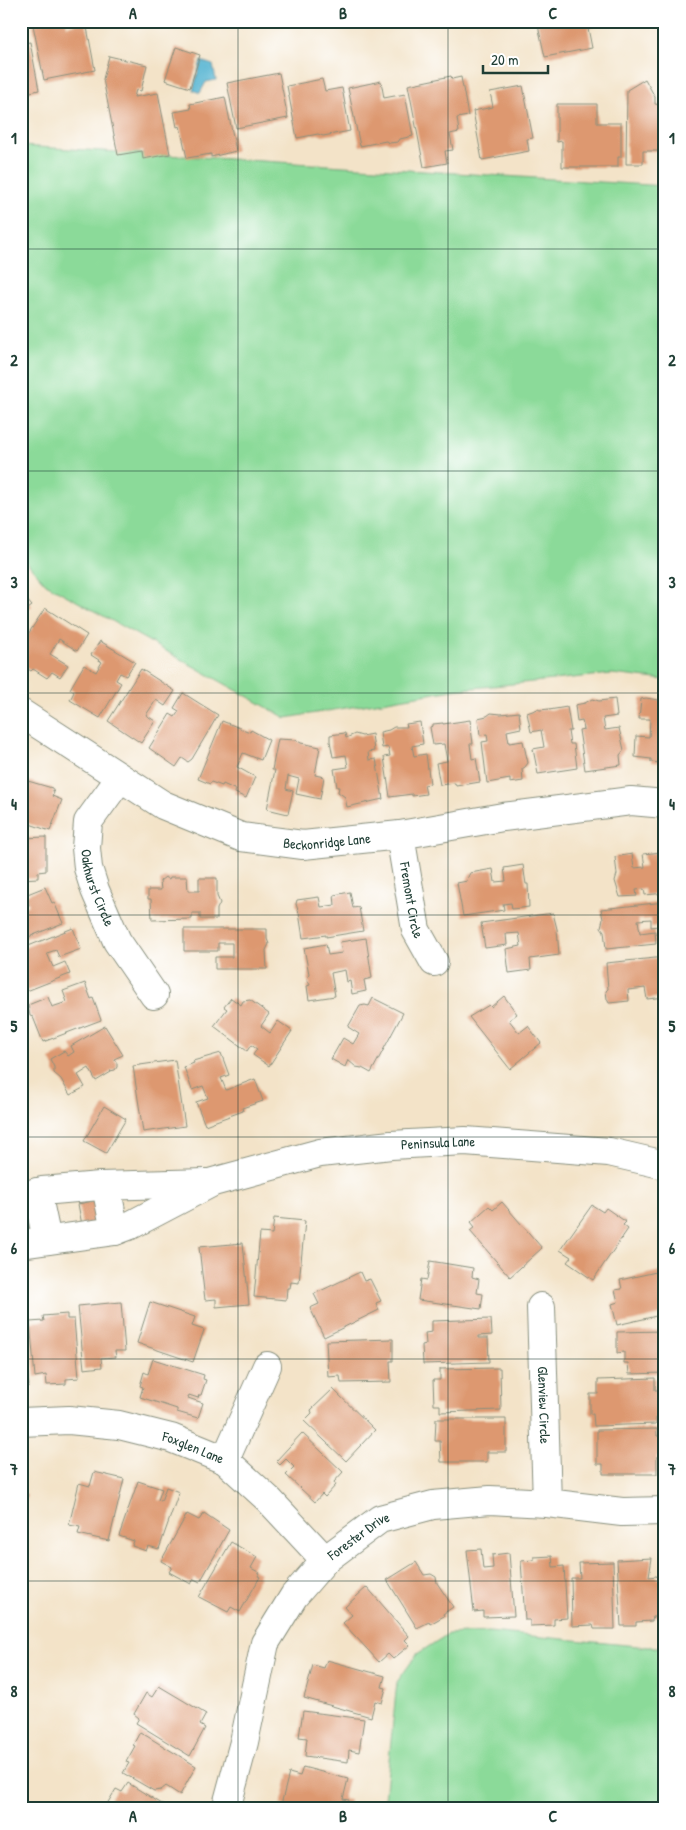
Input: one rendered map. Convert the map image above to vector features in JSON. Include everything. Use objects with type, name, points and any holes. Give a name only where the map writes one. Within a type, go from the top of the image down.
[{"type":"street","name":"Beckonridge Lane","points":[[21,713],[163,805],[241,837],[304,845],[400,835],[503,817],[631,801],[665,804]]},
{"type":"street","name":"Oakhurst Circle","points":[[120,778],[88,822],[86,848],[88,868],[95,890],[117,941],[154,995]]},
{"type":"street","name":"Fremont Circle","points":[[400,835],[416,930],[434,962]]},
{"type":"street","name":"Peninsula Lane","points":[[34,1242],[123,1228],[213,1182],[320,1153],[391,1145],[465,1141],[609,1152],[665,1165]]},
{"type":"street","name":"Peninsula Lane","points":[[29,1194],[116,1186],[213,1182]]},
{"type":"street","points":[[116,1186],[123,1228]]},
{"type":"street","points":[[29,1194],[34,1242]]},
{"type":"street","name":"Glenview Circle","points":[[541,1307],[547,1503]]},
{"type":"street","points":[[225,1460],[267,1366]]},
{"type":"street","name":"Foxglen Lane","points":[[21,1422],[69,1420],[119,1424],[170,1438],[225,1460],[269,1500],[325,1560]]},
{"type":"street","name":"Forester Drive","points":[[226,1809],[244,1742],[265,1643],[294,1596],[325,1560],[380,1520],[433,1505],[490,1500],[547,1503],[622,1512],[665,1511]]},
{"type":"green space","points":[[21,146],[665,186],[665,680],[612,674],[453,690],[286,718],[46,584],[21,556]]},
{"type":"green space","points":[[489,1632],[665,1647],[665,1809],[384,1809],[397,1682],[417,1654],[448,1634]]},
{"type":"water","points":[[201,61],[213,65],[216,80],[206,82],[200,93],[193,90]]},
{"type":"building","points":[[51,21],[66,21],[67,26],[86,22],[95,70],[44,80],[33,25]]},
{"type":"building","points":[[537,21],[592,21],[593,27],[588,28],[592,48],[545,57]]},
{"type":"building","points":[[21,36],[24,43],[30,42],[39,90],[22,94]]},
{"type":"building","points":[[176,47],[200,55],[190,88],[165,80]]},
{"type":"building","points":[[109,56],[147,65],[141,91],[136,90],[134,97],[158,93],[170,154],[143,159],[142,151],[118,155],[103,79]]},
{"type":"building","points":[[279,73],[288,118],[236,128],[227,83]]},
{"type":"building","points":[[451,76],[452,79],[461,77],[468,116],[457,118],[459,132],[450,134],[453,150],[445,151],[447,163],[424,167],[408,85]]},
{"type":"building","points":[[322,79],[325,91],[342,88],[350,131],[297,138],[287,86]]},
{"type":"building","points":[[645,79],[655,97],[655,104],[665,106],[665,151],[643,151],[643,164],[626,164],[627,90]]},
{"type":"building","points":[[381,81],[384,98],[405,94],[413,136],[400,139],[398,142],[389,143],[386,141],[360,146],[348,88]]},
{"type":"building","points":[[523,86],[533,138],[527,139],[529,151],[482,160],[473,111],[493,107],[490,92]]},
{"type":"building","points":[[225,97],[236,151],[211,157],[211,154],[187,158],[180,126],[177,127],[174,112],[191,109],[190,104]]},
{"type":"building","points":[[557,104],[597,104],[597,123],[621,123],[621,157],[618,157],[618,167],[562,167],[562,141],[557,142]]},
{"type":"building","points":[[21,593],[32,606],[21,614]]},
{"type":"building","points":[[45,608],[87,635],[77,651],[59,639],[50,654],[68,665],[60,677],[52,672],[47,678],[33,669],[31,671],[21,665],[21,645]]},
{"type":"building","points":[[100,641],[135,662],[126,676],[120,673],[116,680],[121,683],[100,718],[70,700],[74,692],[70,689],[84,665],[96,672],[102,662],[91,655]]},
{"type":"building","points":[[141,669],[175,691],[165,706],[156,700],[146,715],[155,721],[141,743],[108,721]]},
{"type":"building","points":[[183,693],[218,715],[192,759],[188,762],[182,758],[176,767],[149,748],[170,714],[175,717],[179,711],[174,708]]},
{"type":"building","points":[[592,699],[599,701],[615,699],[617,716],[603,718],[605,730],[619,728],[624,750],[620,755],[621,765],[585,770],[579,730],[584,729],[582,721],[577,722],[575,705]]},
{"type":"building","points":[[641,699],[665,701],[665,766],[663,766],[663,763],[651,762],[651,759],[635,757],[636,736],[649,737],[650,719],[639,719]]},
{"type":"building","points":[[567,707],[571,731],[568,731],[570,744],[574,744],[577,768],[538,774],[533,749],[544,747],[541,730],[531,732],[527,713],[538,709],[549,710]]},
{"type":"building","points":[[519,712],[521,728],[507,731],[509,743],[523,741],[528,763],[522,769],[523,781],[510,783],[510,779],[487,783],[482,742],[488,741],[487,734],[480,735],[478,718],[491,713]]},
{"type":"building","points":[[470,720],[473,744],[470,744],[472,759],[476,758],[480,782],[456,786],[455,783],[440,785],[436,763],[447,761],[444,744],[433,745],[430,727],[433,724]]},
{"type":"building","points":[[222,721],[250,732],[251,730],[269,740],[261,760],[243,753],[237,767],[255,777],[246,798],[235,793],[236,790],[223,784],[222,786],[211,782],[210,784],[198,779]]},
{"type":"building","points":[[420,722],[423,744],[412,746],[414,756],[426,754],[430,784],[424,785],[426,794],[390,797],[384,757],[390,756],[388,747],[382,748],[380,732],[394,727],[407,727],[406,724]]},
{"type":"building","points":[[345,733],[346,738],[355,734],[362,736],[372,734],[374,751],[368,752],[369,760],[376,759],[383,799],[347,807],[345,797],[338,792],[339,787],[337,787],[334,769],[348,767],[346,755],[333,757],[330,735]]},
{"type":"building","points":[[278,739],[296,740],[320,747],[315,775],[324,777],[320,799],[296,794],[299,779],[288,776],[286,789],[293,791],[288,814],[267,809],[275,770],[272,770]]},
{"type":"building","points":[[28,781],[52,788],[54,793],[52,796],[62,800],[50,831],[21,821],[21,792],[24,793]]},
{"type":"building","points":[[46,837],[46,871],[38,872],[38,878],[21,879],[21,838]]},
{"type":"building","points":[[662,852],[662,854],[665,852],[665,893],[645,895],[644,889],[636,890],[637,896],[620,897],[615,881],[617,874],[615,857],[632,854],[634,868],[645,867],[643,854]]},
{"type":"building","points":[[523,865],[526,884],[528,884],[529,907],[512,909],[511,903],[503,904],[504,910],[463,916],[457,883],[467,881],[470,873],[493,869],[495,882],[506,881],[504,868]]},
{"type":"building","points":[[165,877],[169,879],[170,877],[187,877],[188,891],[199,891],[199,878],[217,878],[217,896],[220,903],[217,909],[217,919],[200,919],[200,913],[192,913],[192,919],[152,920],[151,899],[148,899],[148,890],[161,890],[160,881]]},
{"type":"building","points":[[45,887],[63,923],[21,940],[21,908],[29,905],[25,895]]},
{"type":"building","points":[[350,892],[353,908],[359,907],[363,931],[326,937],[326,935],[303,938],[296,904],[297,900],[319,897],[321,907],[335,905],[334,895]]},
{"type":"building","points":[[665,902],[665,925],[651,927],[651,919],[638,920],[640,933],[655,931],[656,944],[606,949],[604,931],[601,927],[603,919],[601,909]]},
{"type":"building","points":[[553,913],[557,929],[559,955],[530,959],[531,970],[509,973],[506,949],[521,946],[519,933],[506,934],[507,945],[485,948],[481,923]]},
{"type":"building","points":[[73,928],[81,949],[59,957],[56,950],[47,953],[53,967],[65,962],[70,974],[24,992],[21,986],[21,949]]},
{"type":"building","points":[[184,929],[267,929],[269,944],[266,950],[267,969],[215,969],[215,957],[232,957],[232,943],[218,943],[218,951],[184,951]]},
{"type":"building","points":[[366,938],[372,978],[364,980],[366,991],[352,994],[350,981],[347,982],[345,970],[331,973],[335,996],[309,1000],[307,986],[310,985],[307,979],[309,974],[304,948],[326,944],[328,955],[342,953],[340,942]]},
{"type":"building","points":[[665,957],[665,997],[647,999],[645,988],[628,990],[629,1001],[609,1003],[606,991],[608,989],[606,963]]},
{"type":"building","points":[[85,983],[101,1020],[43,1042],[33,1017],[30,1016],[28,1005],[48,997],[52,1007],[67,1002],[63,991]]},
{"type":"building","points":[[504,996],[517,1014],[509,1020],[519,1033],[528,1026],[541,1043],[510,1069],[469,1017],[489,1005],[491,1007]]},
{"type":"building","points":[[231,998],[241,1005],[243,1001],[250,1000],[269,1014],[261,1026],[270,1033],[278,1021],[292,1031],[269,1066],[253,1055],[257,1049],[251,1045],[247,1051],[214,1026],[227,1009],[224,1007]]},
{"type":"building","points":[[373,998],[403,1013],[371,1073],[356,1067],[348,1060],[345,1067],[331,1059],[343,1038],[353,1044],[359,1034],[348,1027],[360,1006],[369,1006]]},
{"type":"building","points":[[105,1026],[123,1055],[114,1059],[117,1067],[96,1081],[89,1068],[78,1075],[85,1087],[70,1095],[61,1079],[54,1073],[54,1067],[50,1059],[64,1051],[68,1056],[74,1052],[71,1046]]},
{"type":"building","points":[[221,1053],[229,1075],[221,1078],[226,1090],[255,1079],[263,1101],[242,1108],[243,1111],[205,1125],[196,1102],[208,1098],[203,1086],[192,1090],[184,1067],[194,1063],[193,1061]]},
{"type":"building","points":[[175,1060],[185,1126],[143,1132],[133,1066]]},
{"type":"building","points":[[104,1106],[126,1119],[106,1153],[84,1141]]},
{"type":"building","points":[[98,1200],[102,1221],[82,1225],[78,1204]]},
{"type":"building","points":[[502,1202],[542,1248],[510,1277],[470,1231],[475,1227],[471,1222],[489,1206],[493,1210]]},
{"type":"building","points":[[592,1205],[603,1212],[606,1208],[626,1222],[623,1225],[628,1229],[593,1280],[567,1262],[571,1257],[560,1250]]},
{"type":"building","points":[[274,1218],[305,1221],[299,1283],[291,1282],[290,1288],[287,1288],[286,1300],[254,1297],[260,1233],[272,1234]]},
{"type":"building","points":[[243,1243],[249,1304],[216,1307],[216,1299],[205,1300],[199,1247]]},
{"type":"building","points":[[430,1261],[473,1268],[472,1277],[479,1279],[477,1293],[483,1294],[481,1309],[418,1300],[421,1279],[427,1280]]},
{"type":"building","points":[[665,1270],[665,1314],[617,1325],[612,1304],[618,1302],[615,1290],[622,1289],[620,1280]]},
{"type":"building","points":[[360,1272],[364,1281],[370,1279],[381,1301],[376,1303],[379,1310],[324,1337],[310,1308],[319,1304],[314,1294]]},
{"type":"building","points":[[121,1302],[125,1351],[115,1351],[116,1357],[101,1358],[102,1367],[84,1369],[78,1306]]},
{"type":"building","points":[[150,1302],[195,1317],[192,1326],[204,1330],[193,1362],[137,1343]]},
{"type":"building","points":[[67,1314],[67,1319],[74,1319],[79,1378],[66,1379],[66,1384],[47,1385],[46,1375],[35,1377],[30,1322],[44,1321],[43,1316]]},
{"type":"building","points":[[491,1319],[492,1335],[478,1336],[478,1338],[488,1338],[489,1362],[423,1364],[422,1345],[426,1344],[425,1333],[432,1332],[432,1321]]},
{"type":"building","points":[[21,1324],[23,1324],[29,1386],[21,1387]]},
{"type":"building","points":[[665,1331],[665,1373],[629,1374],[628,1363],[624,1363],[624,1352],[617,1353],[617,1332]]},
{"type":"building","points":[[393,1339],[393,1361],[390,1361],[391,1382],[341,1383],[340,1376],[328,1377],[326,1341]]},
{"type":"building","points":[[153,1359],[204,1375],[203,1379],[206,1380],[201,1395],[198,1398],[189,1395],[188,1398],[203,1403],[198,1418],[177,1412],[177,1409],[140,1397],[143,1387],[140,1386],[144,1372],[148,1374]]},
{"type":"building","points":[[500,1368],[501,1410],[440,1412],[440,1405],[434,1405],[433,1380],[440,1380],[440,1369]]},
{"type":"building","points":[[655,1378],[655,1390],[661,1390],[661,1418],[656,1418],[656,1424],[594,1426],[593,1414],[590,1414],[590,1394],[598,1394],[598,1380]]},
{"type":"building","points":[[333,1389],[375,1430],[346,1461],[304,1421],[312,1413],[311,1410]]},
{"type":"building","points":[[436,1419],[506,1419],[506,1452],[487,1452],[487,1462],[441,1462],[440,1441],[435,1441]]},
{"type":"building","points":[[657,1429],[657,1436],[662,1436],[662,1457],[657,1457],[657,1474],[603,1474],[603,1464],[597,1464],[597,1430]]},
{"type":"building","points":[[302,1433],[343,1472],[334,1482],[336,1485],[325,1497],[322,1494],[315,1502],[286,1475],[294,1467],[286,1459],[280,1465],[276,1461]]},
{"type":"building","points":[[94,1472],[124,1479],[109,1541],[78,1534],[80,1527],[69,1525],[79,1483],[90,1486]]},
{"type":"building","points":[[138,1481],[162,1489],[158,1500],[161,1501],[166,1487],[179,1492],[159,1549],[148,1546],[146,1551],[132,1546],[134,1541],[119,1536]]},
{"type":"building","points":[[21,1493],[27,1494],[22,1517],[21,1517]]},
{"type":"building","points":[[204,1513],[229,1530],[200,1582],[194,1579],[191,1584],[169,1572],[172,1567],[161,1561],[187,1514],[199,1520]]},
{"type":"building","points":[[231,1542],[257,1557],[251,1568],[260,1573],[258,1576],[260,1577],[240,1612],[231,1607],[228,1612],[199,1597]]},
{"type":"building","points":[[481,1549],[483,1569],[493,1568],[492,1555],[509,1553],[514,1616],[483,1617],[483,1611],[474,1612],[467,1550]]},
{"type":"building","points":[[552,1556],[553,1567],[564,1566],[567,1618],[554,1619],[554,1625],[530,1626],[530,1620],[525,1620],[521,1561],[534,1560],[534,1557]]},
{"type":"building","points":[[652,1558],[649,1577],[656,1576],[662,1581],[660,1590],[663,1594],[664,1616],[653,1617],[652,1621],[636,1622],[636,1626],[621,1626],[617,1560]]},
{"type":"building","points":[[416,1562],[424,1575],[431,1574],[436,1577],[437,1583],[453,1607],[443,1614],[444,1616],[430,1624],[429,1622],[417,1628],[387,1580]]},
{"type":"building","points":[[613,1562],[615,1629],[594,1629],[593,1625],[572,1626],[571,1578],[580,1578],[579,1563]]},
{"type":"building","points":[[367,1587],[409,1636],[405,1640],[410,1645],[393,1659],[388,1654],[379,1662],[343,1623],[352,1615],[345,1607]]},
{"type":"building","points":[[327,1660],[385,1676],[382,1687],[386,1688],[382,1703],[375,1701],[371,1717],[304,1698],[313,1665],[324,1668]]},
{"type":"building","points":[[159,1686],[206,1714],[200,1725],[205,1728],[190,1756],[136,1723],[139,1718],[134,1714],[146,1693],[152,1697]]},
{"type":"building","points":[[303,1711],[364,1719],[359,1752],[349,1750],[348,1762],[305,1756],[307,1738],[299,1737]]},
{"type":"building","points":[[140,1732],[196,1766],[180,1795],[166,1786],[161,1790],[154,1791],[123,1773],[129,1763],[126,1762]]},
{"type":"building","points":[[303,1767],[348,1779],[343,1799],[349,1800],[347,1809],[295,1809],[281,1805],[289,1773],[300,1776]]},
{"type":"building","points":[[128,1783],[170,1809],[104,1809],[116,1789],[122,1792]]}]
